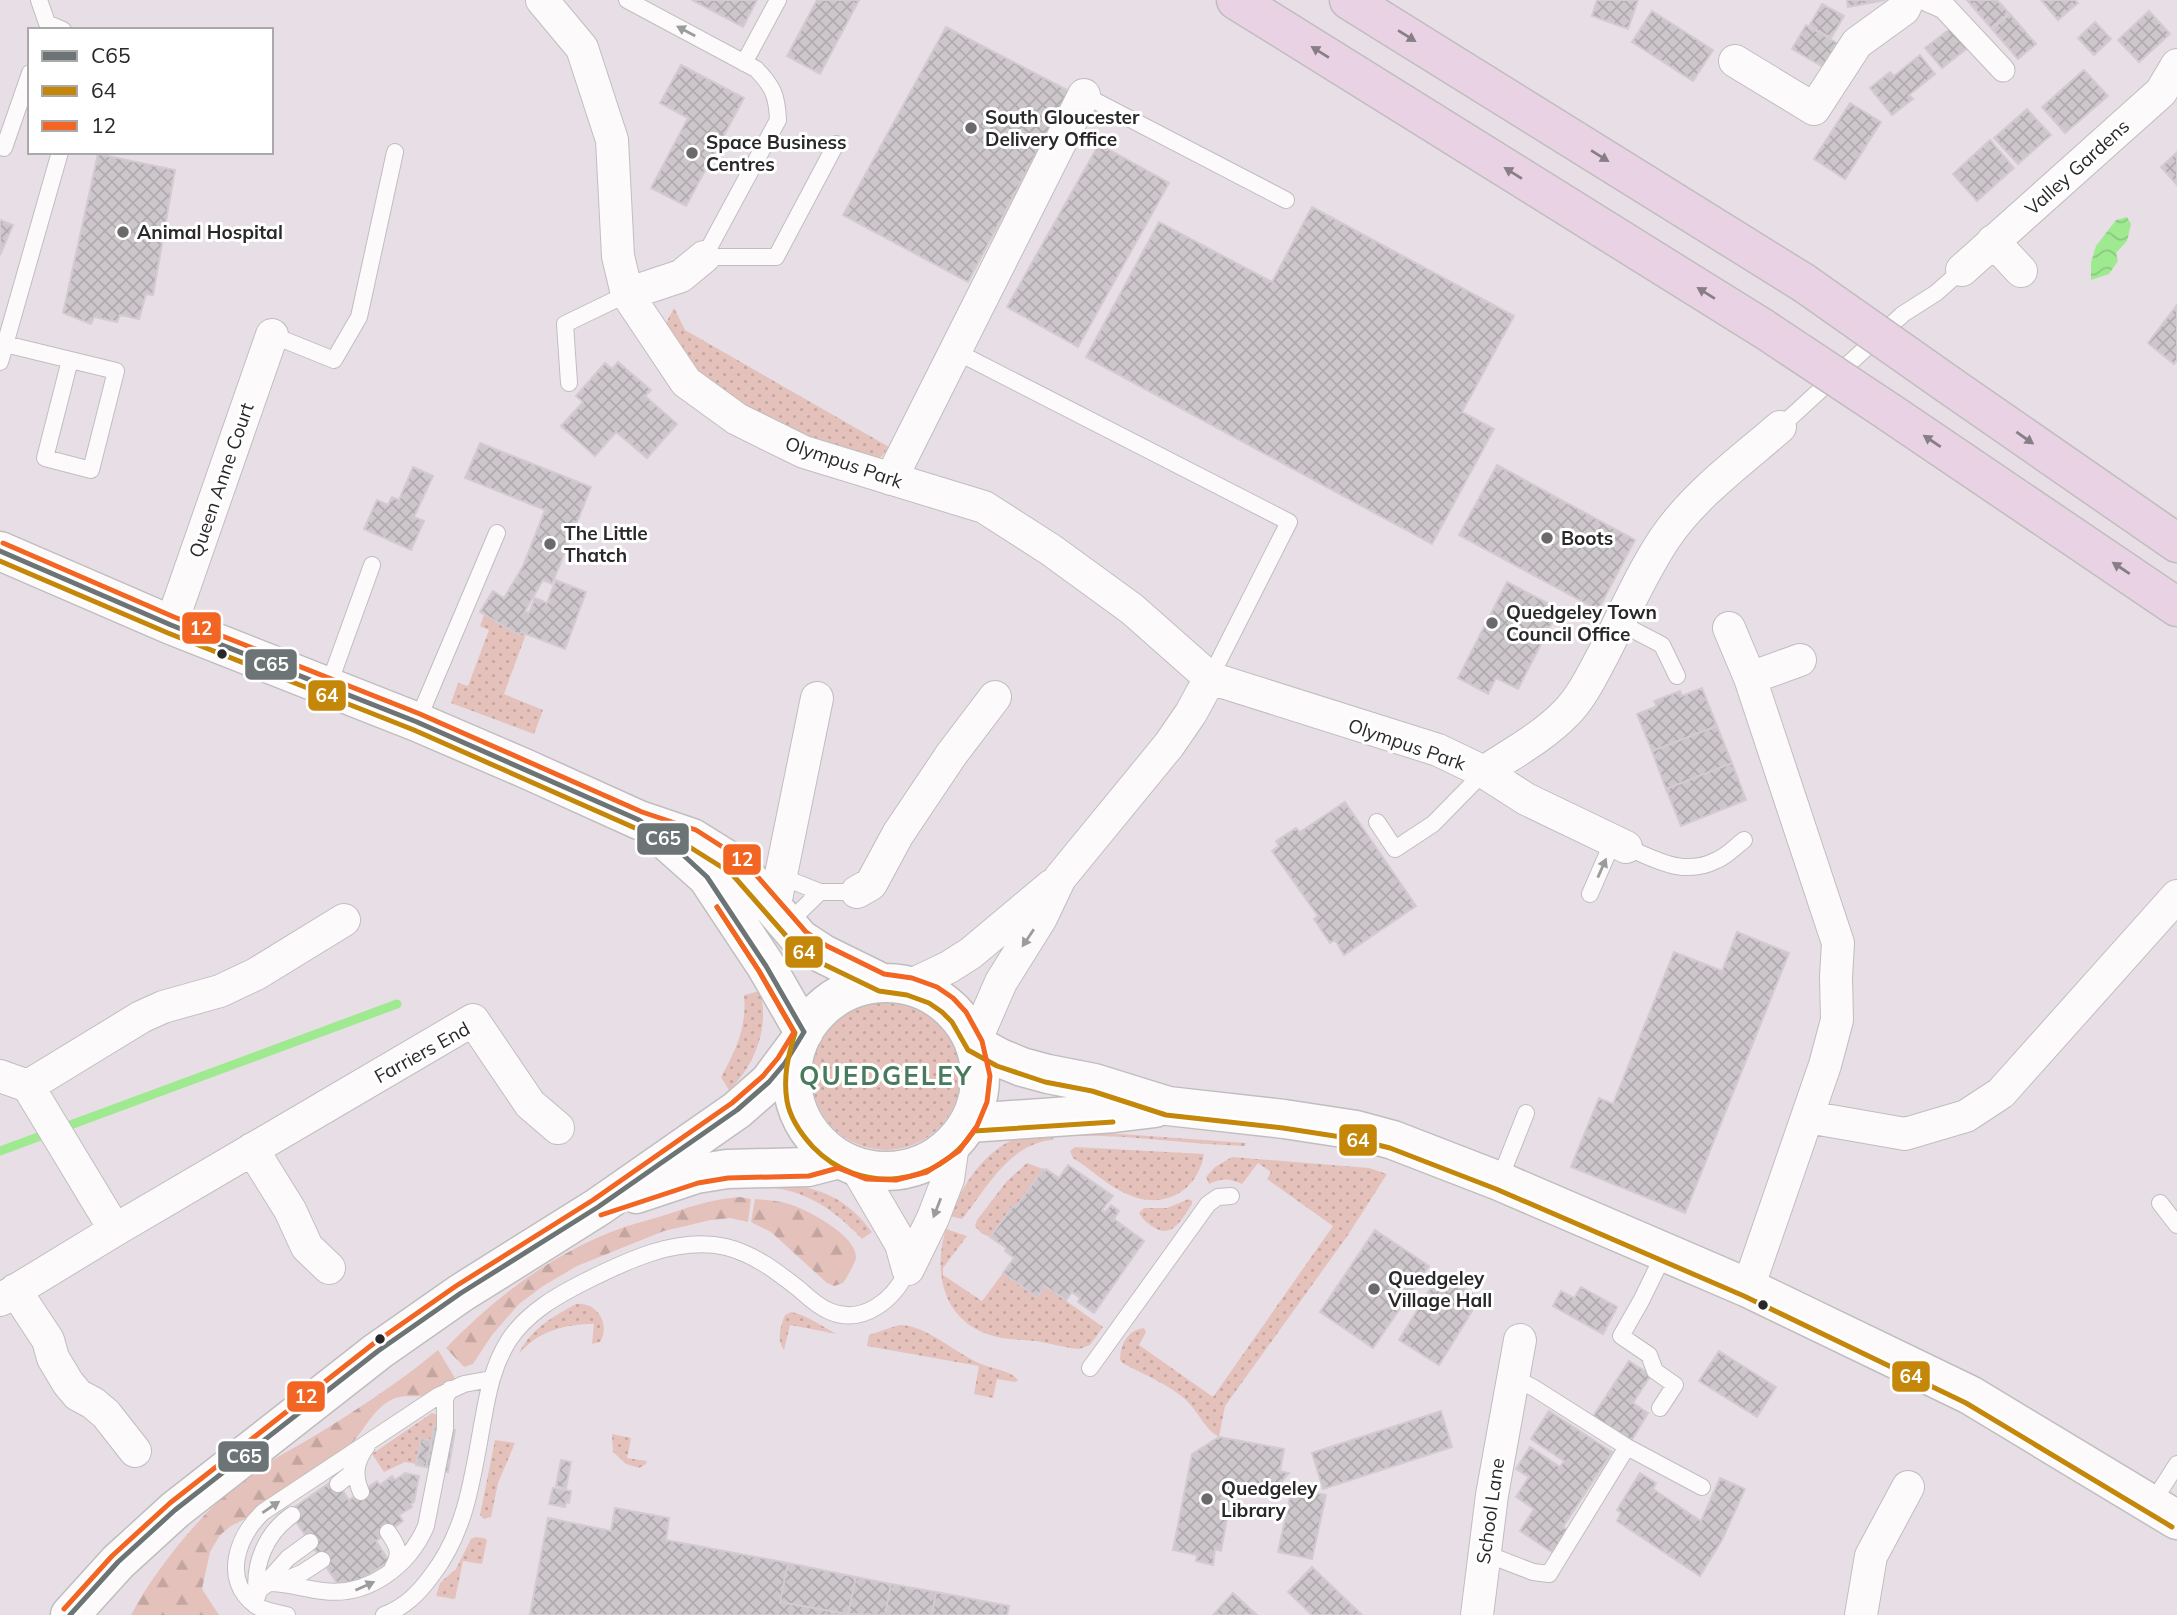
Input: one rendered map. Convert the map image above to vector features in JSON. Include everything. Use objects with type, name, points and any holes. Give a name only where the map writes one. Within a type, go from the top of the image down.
[{"type":"highway","points":[[1237,0],[1764,329],[2177,607]]},
{"type":"highway","points":[[1349,0],[1804,283],[2177,543]]},
{"type":"main road","points":[[0,551],[171,625],[417,722],[639,820],[692,838],[727,859],[780,903],[800,939],[823,954],[896,984],[933,995],[948,1005],[975,1044],[981,1076],[978,1100],[961,1134]]},
{"type":"main road","points":[[639,820],[707,877],[766,966],[801,1038],[792,1080],[798,1110],[820,1145],[847,1163],[867,1170],[895,1171],[923,1164],[961,1134],[1012,1119],[1114,1113],[1168,1106]]},
{"type":"main road","points":[[70,1615],[118,1562],[175,1510],[378,1351],[461,1293],[598,1208],[737,1110],[769,1082],[811,1020],[836,997],[855,988],[896,984]]},
{"type":"main road","points":[[975,1044],[1023,1067],[1094,1083],[1168,1106],[1356,1130],[1393,1140],[1499,1181],[1748,1288],[1970,1395],[2164,1512]]},
{"type":"main road","points":[[598,1208],[696,1174],[727,1169],[847,1163]]},
{"type":"main road","points":[[106,1615],[175,1510]]},
{"type":"street","name":"Olympus Park","points":[[542,0],[582,48],[612,140],[618,256],[627,295],[686,382],[737,419],[804,452],[984,507],[1051,550],[1132,609],[1210,678],[1438,750],[1484,772],[1552,727],[1567,713],[1579,697],[1655,555],[1677,522],[1704,493],[1780,427]]},
{"type":"street","points":[[1735,61],[1814,109],[1857,43],[1904,9],[1908,0]]},
{"type":"street","points":[[1928,0],[1944,7],[2003,70]]},
{"type":"street","name":"Valley Gardens","points":[[1962,270],[2169,89],[2177,65]]},
{"type":"street","points":[[891,479],[1084,95]]},
{"type":"street","points":[[1993,241],[2021,271]]},
{"type":"street","points":[[627,295],[681,276],[704,257]]},
{"type":"street","name":"Queen Anne Court","points":[[171,625],[272,335]]},
{"type":"street","points":[[1728,628],[1750,678],[1838,943],[1837,1020],[1808,1117],[1748,1288]]},
{"type":"street","points":[[1750,678],[1800,660]]},
{"type":"street","points":[[896,984],[948,967],[971,953],[1060,878],[1169,745],[1210,678]]},
{"type":"street","points":[[857,892],[871,884],[898,834],[943,766],[995,697]]},
{"type":"street","points":[[780,903],[817,698]]},
{"type":"street","points":[[1484,772],[1526,799],[1620,844]]},
{"type":"street","points":[[975,1044],[1001,982],[1041,918],[1060,878]]},
{"type":"street","points":[[1808,1117],[1905,1134],[1966,1116],[2001,1093],[2177,896]]},
{"type":"street","points":[[115,1230],[14,1081],[163,1007],[220,991],[256,974],[344,920]]},
{"type":"street","name":"Farriers End","points":[[135,1451],[106,1414],[78,1395],[68,1384],[53,1358],[48,1340],[8,1295],[473,1020],[530,1104],[558,1128]]},
{"type":"street","points":[[908,1269],[933,1218],[961,1134]]},
{"type":"street","points":[[252,1150],[290,1210],[307,1247],[328,1268]]},
{"type":"street","points":[[847,1163],[901,1244],[908,1269]]},
{"type":"street","name":"School Lane","points":[[1477,1615],[1494,1406],[1512,1377],[1520,1340]]},
{"type":"street","points":[[1861,1615],[1871,1556],[1908,1487]]},
{"type":"lane","points":[[39,0],[46,26]]},
{"type":"lane","points":[[627,0],[756,69],[778,99],[778,120],[704,257],[776,257],[836,144]]},
{"type":"lane","points":[[744,62],[778,0]]},
{"type":"lane","points":[[4,148],[28,79]]},
{"type":"lane","points":[[1084,95],[1286,200]]},
{"type":"lane","points":[[272,335],[334,360],[359,317],[395,152]]},
{"type":"lane","points":[[0,362],[59,154]]},
{"type":"lane","points":[[1780,427],[1903,314],[1936,293],[1962,270]]},
{"type":"lane","points":[[569,383],[565,324],[627,295]]},
{"type":"lane","points":[[5,344],[116,371],[91,470],[45,458],[70,360]]},
{"type":"lane","points":[[956,351],[1289,522],[1210,678]]},
{"type":"lane","points":[[417,722],[497,533]]},
{"type":"lane","points":[[328,687],[372,565]]},
{"type":"lane","points":[[1620,623],[1662,645],[1677,676]]},
{"type":"lane","points":[[1377,822],[1395,849],[1433,824],[1484,772]]},
{"type":"lane","points":[[1590,894],[1620,844],[1666,864],[1687,869],[1717,860],[1744,840]]},
{"type":"lane","points":[[780,903],[820,892]]},
{"type":"lane","points":[[780,903],[820,892],[857,892]]},
{"type":"lane","points":[[1499,1181],[1526,1113]]},
{"type":"lane","points":[[1090,1368],[1208,1204],[1217,1197],[1231,1196]]},
{"type":"lane","points":[[2160,1203],[2177,1225]]},
{"type":"lane","points":[[384,1615],[411,1608],[455,1539],[472,1476],[491,1379],[500,1355],[510,1339],[534,1313],[552,1300],[635,1258],[660,1251],[704,1245],[742,1252],[765,1263],[816,1304],[830,1312],[845,1314],[857,1314],[880,1306],[901,1286],[908,1269]]},
{"type":"lane","points":[[1660,1408],[1675,1385],[1655,1371],[1649,1355],[1621,1336],[1665,1252]]},
{"type":"lane","points":[[1512,1377],[1627,1447],[1702,1487]]},
{"type":"lane","points":[[287,1615],[268,1611],[254,1604],[243,1592],[237,1578],[235,1562],[243,1536],[251,1523],[262,1512],[450,1390],[471,1382],[491,1379]]},
{"type":"lane","points":[[266,1589],[331,1588],[355,1591],[390,1572],[411,1552],[426,1526],[445,1429],[445,1399],[450,1390]]},
{"type":"lane","points":[[361,1492],[356,1474],[357,1465],[372,1441]]},
{"type":"lane","points":[[1484,1553],[1533,1572],[1549,1574],[1627,1447]]},
{"type":"lane","points":[[2164,1512],[2177,1464]]},
{"type":"lane","points":[[338,1484],[357,1465]]},
{"type":"lane","points":[[266,1589],[258,1568],[267,1541],[273,1531],[292,1515]]},
{"type":"lane","points":[[385,1555],[393,1547],[390,1535],[398,1546],[398,1556],[390,1572]]},
{"type":"lane","points":[[268,1611],[262,1606],[266,1589],[288,1558],[310,1542]]},
{"type":"lane","points":[[266,1589],[294,1578],[322,1560]]},
{"type":"green space","points":[[674,308],[685,330],[889,447],[869,465],[714,395],[665,332]]},
{"type":"green space","points":[[484,615],[518,635],[521,632],[526,634],[504,694],[543,710],[534,734],[451,703],[458,683],[468,686],[489,630],[480,626]]},
{"type":"green space","points":[[760,991],[763,1018],[758,1045],[746,1069],[729,1090],[721,1077],[739,1038],[744,1018],[744,995]]},
{"type":"green space","points":[[886,1002],[914,1008],[938,1024],[954,1048],[960,1076],[954,1104],[938,1128],[914,1144],[886,1150],[858,1144],[834,1128],[818,1104],[812,1076],[818,1048],[834,1024],[858,1008]]},
{"type":"green space","points":[[1055,1130],[1053,1140],[1037,1143],[1011,1159],[962,1219],[950,1216],[969,1179],[987,1158],[1009,1141]]},
{"type":"green space","points":[[1065,1130],[1246,1143],[1245,1146],[1111,1136],[1066,1136]]},
{"type":"green space","points":[[1075,1147],[1204,1154],[1195,1178],[1187,1187],[1177,1194],[1155,1200],[1129,1195],[1107,1183],[1073,1158],[1070,1151]]},
{"type":"green space","points":[[1232,1157],[1369,1168],[1387,1174],[1348,1235],[1225,1406],[1219,1437],[1179,1394],[1124,1364],[1120,1360],[1123,1343],[1129,1335],[1144,1328],[1146,1332],[1139,1345],[1213,1397],[1333,1226],[1267,1179],[1271,1172],[1258,1163],[1242,1184],[1225,1180],[1209,1184],[1206,1177],[1215,1167]]},
{"type":"green space","points":[[1027,1163],[1043,1169],[990,1237],[981,1233],[975,1226],[977,1220],[1007,1181]]},
{"type":"green space","points":[[766,1181],[813,1189],[826,1194],[850,1208],[872,1232],[862,1239],[842,1219],[819,1203],[793,1192],[765,1187]]},
{"type":"green space","points":[[740,1197],[751,1199],[748,1222],[730,1218],[711,1220],[664,1231],[577,1266],[543,1286],[519,1304],[492,1335],[473,1364],[464,1367],[446,1348],[502,1296],[544,1267],[588,1242],[624,1227],[691,1207]]},
{"type":"green space","points":[[755,1199],[797,1207],[818,1217],[849,1241],[856,1258],[843,1283],[834,1286],[827,1283],[771,1232],[751,1222]]},
{"type":"green space","points":[[1189,1199],[1192,1204],[1185,1215],[1177,1225],[1167,1231],[1152,1226],[1139,1213],[1144,1208],[1167,1208]]},
{"type":"green space","points":[[946,1229],[967,1236],[943,1268],[943,1275],[982,1301],[1003,1273],[1037,1296],[1045,1286],[1103,1327],[1090,1345],[1079,1349],[999,1337],[972,1327],[951,1305],[941,1276],[942,1245]]},
{"type":"green space","points":[[576,1304],[584,1304],[596,1310],[600,1316],[604,1328],[600,1342],[592,1344],[594,1324],[573,1325],[543,1334],[519,1354],[523,1345],[536,1331]]},
{"type":"green space","points":[[791,1312],[809,1318],[837,1334],[790,1325],[784,1350],[780,1342],[781,1328],[785,1315]]},
{"type":"green space","points":[[899,1325],[921,1330],[973,1360],[1007,1372],[1018,1380],[1015,1382],[997,1379],[993,1398],[974,1394],[979,1366],[867,1346],[869,1335]]},
{"type":"green space","points":[[438,1350],[455,1378],[430,1394],[405,1396],[386,1403],[348,1447],[255,1514],[220,1535],[210,1552],[202,1589],[219,1615],[131,1615],[155,1576],[186,1536],[203,1516],[239,1483],[363,1405]]},
{"type":"green space","points":[[432,1413],[440,1416],[439,1427],[434,1427],[432,1441],[421,1439],[416,1464],[405,1462],[384,1472],[372,1454]]},
{"type":"green space","points":[[612,1434],[631,1438],[627,1458],[647,1461],[646,1464],[639,1468],[626,1464],[613,1452]]},
{"type":"green space","points":[[495,1440],[515,1443],[498,1483],[491,1517],[484,1519],[480,1515]]},
{"type":"green space","points":[[475,1537],[487,1540],[482,1564],[463,1561],[455,1599],[436,1596],[440,1583],[456,1569],[471,1539]]},
{"type":"water","points":[[2127,217],[2131,224],[2127,241],[2116,253],[2118,261],[2109,274],[2091,280],[2091,262],[2096,246],[2116,220]]},
{"type":"building","points":[[692,0],[757,0],[743,27]]},
{"type":"building","name":"Space Business Centres","points":[[817,0],[859,0],[820,74],[787,56]]},
{"type":"building","points":[[1597,0],[1638,0],[1628,29],[1592,16]]},
{"type":"building","points":[[1847,0],[1885,0],[1848,7]]},
{"type":"building","points":[[1967,0],[1997,0],[2009,13],[1991,28]]},
{"type":"building","points":[[2041,0],[2075,0],[2078,3],[2058,20]]},
{"type":"building","points":[[1822,4],[1844,16],[1831,38],[1809,26]]},
{"type":"building","points":[[1652,11],[1713,50],[1693,81],[1632,42]]},
{"type":"building","points":[[2149,11],[2170,34],[2139,62],[2118,40]]},
{"type":"building","points":[[2010,14],[2036,44],[2018,59],[1992,29]]},
{"type":"building","points":[[2095,22],[2111,39],[2094,55],[2078,38]]},
{"type":"building","points":[[1806,25],[1837,43],[1823,67],[1792,49]]},
{"type":"building","points":[[1954,26],[1970,46],[1942,68],[1925,48]]},
{"type":"building","name":"South Gloucester Delivery Office","points":[[946,27],[1069,91],[968,282],[843,215]]},
{"type":"building","points":[[1920,55],[1935,74],[1909,95],[1913,99],[1892,115],[1870,88],[1890,72],[1894,76]]},
{"type":"building","name":"Space Business Centres","points":[[681,65],[744,98],[686,206],[651,188],[688,118],[660,103]]},
{"type":"building","points":[[2084,70],[2108,96],[2065,133],[2042,107]]},
{"type":"building","points":[[1850,103],[1881,122],[1845,179],[1814,159]]},
{"type":"building","points":[[2027,109],[2051,135],[2018,164],[1994,138]]},
{"type":"building","points":[[1990,140],[2014,168],[1977,201],[1953,174]]},
{"type":"building","points":[[1099,144],[1169,183],[1078,347],[1007,307]]},
{"type":"building","points":[[2177,152],[2177,185],[2161,167]]},
{"type":"building","name":"Animal Hospital","points":[[98,154],[175,170],[153,295],[146,294],[139,319],[120,315],[117,322],[94,317],[91,324],[63,313]]},
{"type":"building","points":[[1312,207],[1514,316],[1462,412],[1494,429],[1432,544],[1086,357],[1159,222],[1272,282]]},
{"type":"building","points":[[0,220],[13,225],[0,255]]},
{"type":"building","points":[[2177,305],[2177,360],[2174,364],[2148,343]]},
{"type":"building","points":[[618,362],[651,390],[645,396],[677,424],[647,458],[616,432],[595,456],[561,426],[583,402],[576,396],[605,363],[612,369]]},
{"type":"building","name":"The Little Thatch","points":[[480,443],[591,487],[552,584],[543,580],[525,611],[529,613],[535,598],[547,603],[556,580],[586,592],[565,649],[521,632],[519,635],[480,612],[493,591],[504,598],[523,566],[545,510],[465,478]]},
{"type":"building","name":"Boots","points":[[1497,465],[1635,540],[1598,610],[1459,535]]},
{"type":"building","points":[[413,467],[433,476],[414,517],[424,521],[411,550],[364,529],[377,500],[388,505],[392,497],[399,500]]},
{"type":"building","points":[[1507,582],[1559,609],[1518,689],[1496,678],[1488,694],[1458,678]]},
{"type":"building","points":[[1702,688],[1717,726],[1652,751],[1637,714],[1657,706],[1654,701],[1680,691],[1682,696]]},
{"type":"building","points":[[1717,726],[1732,763],[1666,789],[1652,751]]},
{"type":"building","points":[[1732,763],[1746,800],[1681,826],[1666,789]]},
{"type":"building","points":[[1345,802],[1416,906],[1344,955],[1335,940],[1330,943],[1314,919],[1318,916],[1272,851],[1279,846],[1276,841],[1296,828],[1300,832]]},
{"type":"building","points":[[1737,932],[1789,953],[1685,1213],[1571,1167],[1599,1098],[1613,1104],[1674,952],[1722,971]]},
{"type":"building","points":[[1068,1165],[1113,1196],[1102,1210],[1105,1212],[1111,1205],[1119,1211],[1114,1219],[1144,1241],[1094,1313],[1078,1302],[1080,1298],[1072,1292],[1066,1300],[1045,1286],[1037,1297],[1003,1273],[1014,1258],[1005,1251],[1006,1248],[990,1237],[1043,1169],[1059,1178]]},
{"type":"building","name":"Quedgeley Village Hall","points":[[1375,1230],[1429,1266],[1373,1348],[1320,1312]]},
{"type":"building","points":[[1440,1273],[1480,1298],[1439,1365],[1399,1340]]},
{"type":"building","points":[[1581,1287],[1617,1307],[1603,1334],[1553,1306],[1561,1291],[1574,1298]]},
{"type":"building","points":[[1719,1351],[1776,1387],[1757,1417],[1699,1381]]},
{"type":"building","points":[[1629,1361],[1651,1375],[1633,1403],[1648,1413],[1630,1443],[1592,1418]]},
{"type":"building","points":[[1441,1411],[1452,1447],[1323,1489],[1312,1453]]},
{"type":"building","points":[[1549,1411],[1612,1452],[1563,1527],[1569,1531],[1555,1554],[1520,1531],[1534,1509],[1516,1497],[1529,1477],[1516,1469],[1530,1447],[1560,1467],[1564,1461],[1531,1439]]},
{"type":"building","points":[[434,1427],[455,1430],[448,1472],[426,1467]]},
{"type":"building","name":"Quedgeley Library","points":[[1219,1437],[1284,1449],[1280,1471],[1289,1473],[1271,1494],[1233,1486],[1221,1551],[1215,1549],[1213,1565],[1196,1561],[1197,1555],[1173,1550],[1192,1454]]},
{"type":"building","points":[[421,1438],[432,1441],[426,1467],[416,1465]]},
{"type":"building","points":[[561,1460],[571,1462],[566,1488],[556,1486]]},
{"type":"building","points":[[405,1473],[419,1476],[412,1507],[399,1515],[403,1521],[376,1541],[389,1561],[343,1592],[289,1511],[335,1479],[349,1500],[377,1481],[380,1485],[392,1476],[395,1480]]},
{"type":"building","points":[[1640,1473],[1656,1483],[1653,1489],[1701,1521],[1720,1478],[1745,1489],[1722,1540],[1700,1576],[1617,1521],[1621,1513],[1617,1510]]},
{"type":"building","points":[[553,1488],[571,1491],[569,1503],[566,1502],[565,1507],[549,1504]]},
{"type":"building","points":[[1292,1488],[1326,1495],[1312,1559],[1278,1552]]},
{"type":"building","points":[[615,1508],[669,1518],[666,1540],[788,1563],[780,1602],[851,1615],[530,1615],[548,1518],[611,1531]]},
{"type":"building","points":[[788,1563],[856,1577],[848,1614],[780,1602]]},
{"type":"building","points":[[1312,1567],[1362,1615],[1312,1615],[1288,1592]]},
{"type":"building","points":[[856,1577],[891,1584],[885,1615],[848,1614]]},
{"type":"building","points":[[891,1584],[936,1592],[932,1615],[885,1615]]},
{"type":"building","points":[[936,1592],[1009,1606],[1007,1615],[932,1615]]},
{"type":"building","points":[[1233,1593],[1257,1615],[1213,1615]]},
{"type":"waterway","points":[[0,1151],[397,1004]]},
{"type":"transit line","name":"12","points":[[3,543],[174,617],[420,714],[642,812],[696,830],[743,860],[806,932],[827,946],[884,974],[912,978],[937,987],[953,998],[966,1012],[982,1041],[990,1076],[987,1102],[977,1126],[959,1151],[927,1172],[896,1180],[866,1179],[838,1168],[809,1176],[728,1178],[698,1183],[601,1215]]},
{"type":"transit line","name":"C65","points":[[0,551],[171,625],[417,722],[639,820],[707,877],[766,966],[804,1032]]},
{"type":"transit line","name":"64","points":[[0,561],[168,633],[414,730],[635,828],[688,846],[731,873],[795,946],[819,962],[879,991],[907,995],[929,1003],[952,1022],[968,1050],[997,1066],[1045,1082],[1092,1091],[1166,1115],[1354,1139],[1390,1148],[1496,1189],[1744,1296],[1966,1403],[2172,1527]]},
{"type":"transit line","name":"64","points":[[717,907],[795,1033],[786,1075],[789,1107],[805,1137],[832,1163],[853,1173],[875,1178],[897,1178],[919,1174],[940,1164],[958,1150],[974,1131],[1113,1122]]},
{"type":"transit line","name":"12","points":[[64,1609],[112,1556],[170,1503],[373,1344],[456,1286],[593,1200],[732,1103],[763,1076],[794,1032],[759,971],[717,907]]},
{"type":"transit line","name":"C65","points":[[70,1615],[118,1562],[175,1510],[378,1351],[461,1293],[598,1207],[737,1110],[769,1082],[785,1063],[804,1032]]},
{"type":"place","name":"South Gloucester Delivery Office","points":[[971,128]]},
{"type":"place","name":"Space Business Centres","points":[[692,153]]},
{"type":"place","name":"Animal Hospital","points":[[123,232]]},
{"type":"place","name":"Boots","points":[[1547,538]]},
{"type":"place","name":"The Little Thatch","points":[[550,544]]},
{"type":"place","name":"Quedgeley Town Council Office","points":[[1492,623]]},
{"type":"place","name":"Quedgeley Village Hall","points":[[1374,1289]]},
{"type":"place","name":"Quedgeley Library","points":[[1207,1499]]},
{"type":"district","name":"QUEDGELEY","points":[[886,1075]]}]
